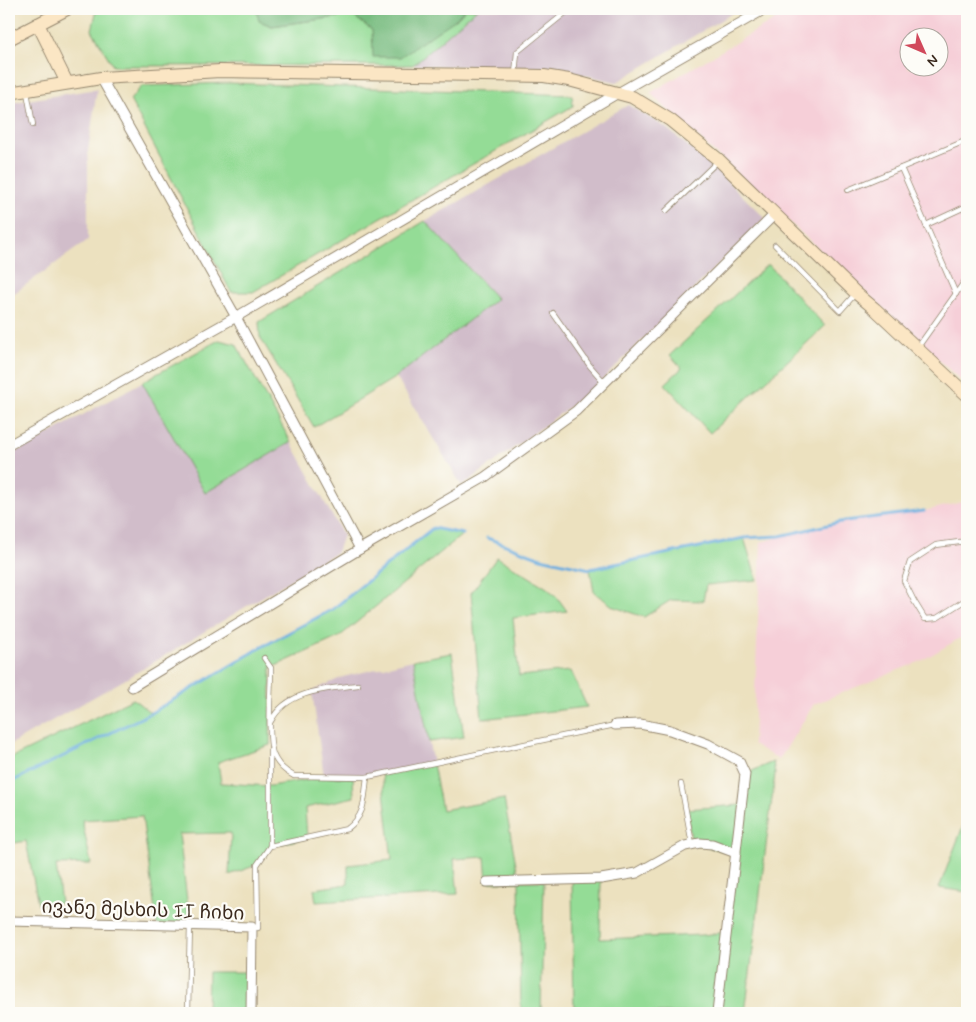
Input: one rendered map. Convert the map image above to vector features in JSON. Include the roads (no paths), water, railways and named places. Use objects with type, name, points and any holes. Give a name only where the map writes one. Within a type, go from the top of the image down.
[{"type":"street","points":[[9,39],[67,9]]},
{"type":"street","points":[[9,445],[236,317],[765,9]]},
{"type":"street","points":[[38,24],[67,83]]},
{"type":"street","points":[[9,93],[101,78],[220,71],[544,76],[569,80],[632,97],[670,120],[719,160],[856,294],[967,395]]},
{"type":"street","points":[[101,78],[236,317],[360,549]]},
{"type":"street","points":[[132,687],[360,549],[485,477],[576,412],[774,215]]},
{"type":"street","points":[[615,725],[640,724],[670,730],[708,744],[739,761],[745,774],[717,1013]]},
{"type":"street","points":[[487,882],[601,879],[637,873],[685,846],[700,843],[712,844],[736,853]]},
{"type":"street","name":"ივანე მესხის II ჩიხი","points":[[9,921],[252,927],[251,1013]]},
{"type":"lane","points":[[515,75],[518,52],[570,9]]},
{"type":"lane","points":[[27,90],[33,125]]},
{"type":"lane","points":[[848,190],[965,141],[967,147]]},
{"type":"lane","points":[[666,211],[719,160]]},
{"type":"lane","points":[[900,168],[956,294]]},
{"type":"lane","points":[[926,225],[967,206]]},
{"type":"lane","points":[[775,245],[840,311],[856,294]]},
{"type":"lane","points":[[917,348],[967,278]]},
{"type":"lane","points":[[553,314],[590,366],[606,383]]},
{"type":"lane","points":[[967,541],[936,546],[910,562],[904,581],[925,619],[937,618],[967,599]]},
{"type":"lane","points":[[252,927],[258,928],[257,865],[270,846],[271,668],[264,658]]},
{"type":"lane","points":[[270,723],[276,712],[284,705],[312,691],[358,685]]},
{"type":"lane","points":[[270,745],[278,764],[285,772],[294,776],[367,777],[615,725]]},
{"type":"lane","points":[[270,846],[348,829],[355,823],[363,811],[367,777]]},
{"type":"lane","points":[[681,784],[692,844]]},
{"type":"lane","points":[[188,1013],[190,925]]},
{"type":"waterway","points":[[487,538],[541,558],[590,569],[744,538],[780,536],[845,521],[924,511]]},
{"type":"waterway","points":[[9,783],[151,713],[260,648],[333,609],[433,528],[463,534]]}]
